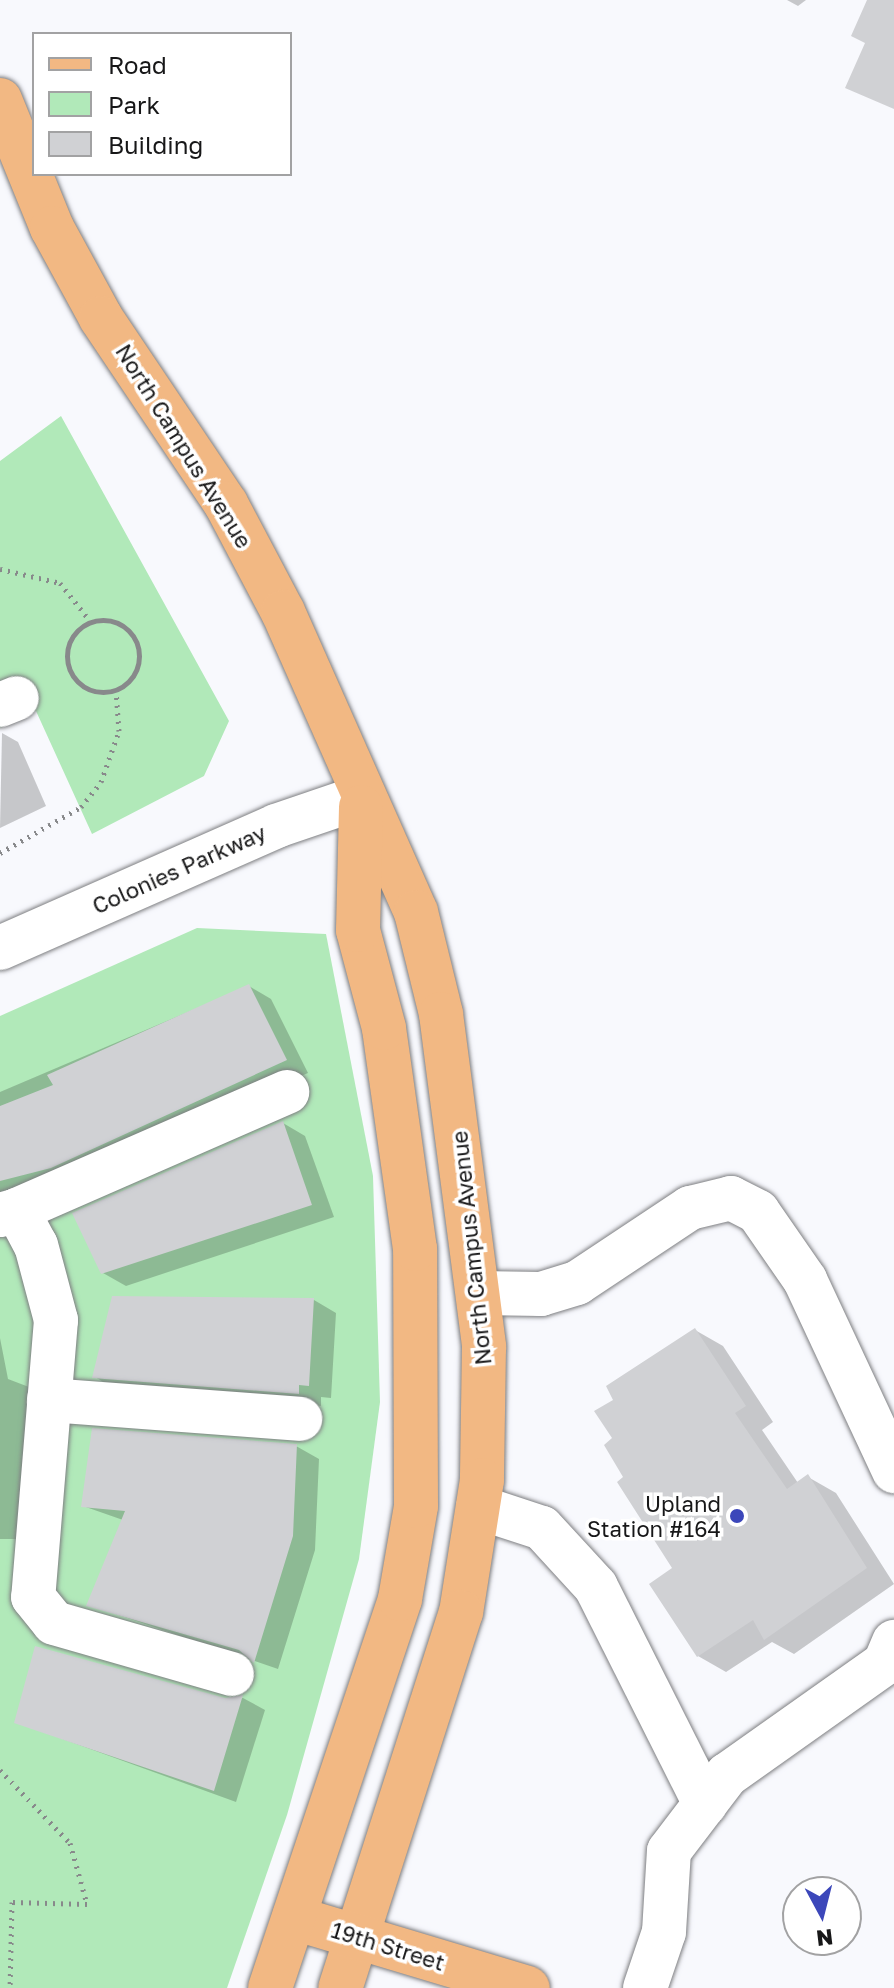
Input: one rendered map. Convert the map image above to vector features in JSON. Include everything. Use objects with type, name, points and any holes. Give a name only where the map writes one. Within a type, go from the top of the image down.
[{"type":"main road","name":"North Campus Avenue","points":[[0,100],[52,228],[101,318],[226,504],[283,612],[361,797],[416,912],[441,1014],[479,1293],[478,1507],[461,1612],[340,1988]]},
{"type":"main road","name":"North Campus Avenue","points":[[270,1988],[400,1599],[416,1506],[415,1249],[384,1028],[358,930],[361,797]]},
{"type":"main road","name":"19th Street","points":[[294,1918],[528,1988]]},
{"type":"street","name":"Colonies Parkway","points":[[0,948],[276,826],[361,797]]},
{"type":"street","points":[[232,1674],[54,1623],[33,1597],[56,1320],[36,1245],[8,1212],[287,1092]]},
{"type":"street","points":[[479,1293],[541,1294],[577,1283],[690,1208],[731,1198],[758,1212],[805,1280],[894,1471]]},
{"type":"street","points":[[49,1400],[300,1419]]},
{"type":"street","points":[[478,1507],[542,1528],[596,1587],[705,1804]]},
{"type":"street","points":[[645,1988],[664,1932],[669,1851],[705,1804],[762,1748],[885,1663],[894,1642]]},
{"type":"path","points":[[0,569],[60,583],[91,622]]},
{"type":"path","points":[[91,622],[119,623],[137,640],[135,675],[116,690],[83,686],[69,668],[69,645],[91,622]]},
{"type":"path","points":[[0,853],[81,807],[101,782],[119,731],[116,690]]},
{"type":"path","points":[[0,1770],[70,1843],[87,1904],[12,1902],[10,1988]]},
{"type":"green space","points":[[61,416],[229,721],[204,776],[92,834],[36,711],[0,728],[0,461]]},
{"type":"green space","points":[[197,928],[326,934],[373,1176],[380,1402],[359,1559],[287,1815],[227,1988],[0,1988],[0,1016]]},
{"type":"building","points":[[867,0],[894,0],[894,109],[845,88],[865,43],[851,36]]},
{"type":"building","points":[[249,984],[287,1060],[51,1168],[0,1181],[0,1106],[53,1085],[47,1075]]},
{"type":"building","points":[[283,1121],[312,1205],[101,1274],[72,1213]]},
{"type":"building","points":[[112,1296],[314,1298],[309,1386],[299,1385],[299,1394],[92,1378]]},
{"type":"building","name":"Upland Station #164","points":[[695,1328],[746,1406],[735,1413],[787,1489],[808,1474],[867,1568],[764,1640],[753,1620],[697,1657],[649,1584],[672,1568],[617,1482],[623,1477],[604,1445],[612,1438],[594,1411],[613,1400],[606,1386]]},
{"type":"building","points":[[92,1428],[297,1444],[293,1536],[254,1663],[239,1650],[86,1606],[125,1511],[81,1507]]},
{"type":"building","points":[[35,1646],[225,1698],[243,1695],[214,1791],[14,1723]]},
{"type":"place","name":"Upland Station #164","points":[[737,1516]]}]
